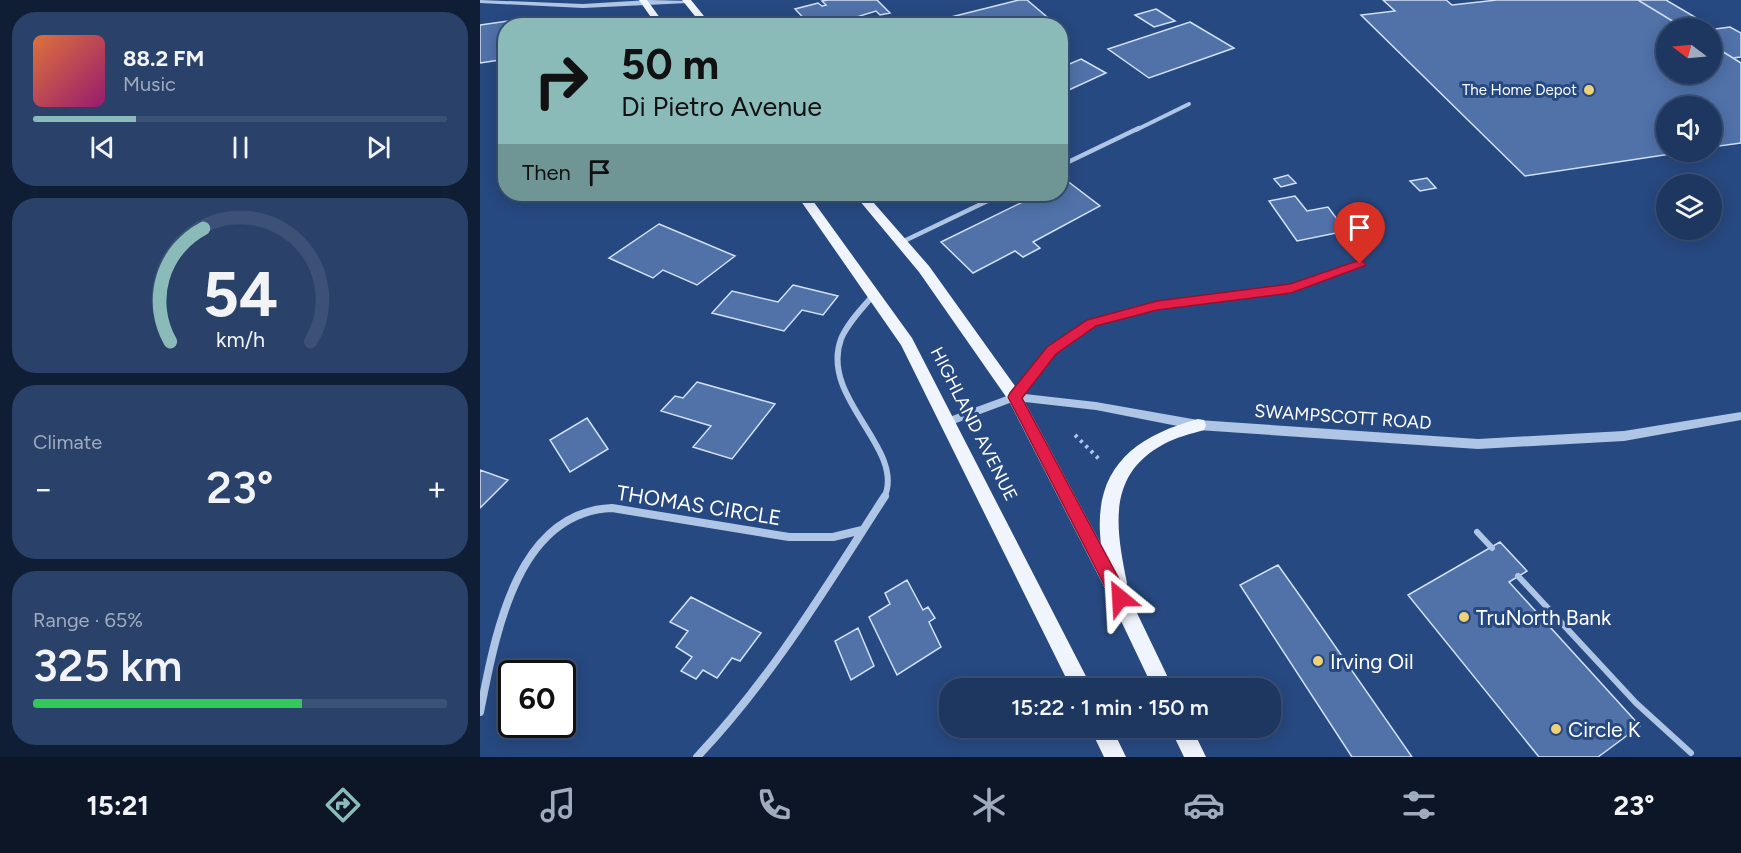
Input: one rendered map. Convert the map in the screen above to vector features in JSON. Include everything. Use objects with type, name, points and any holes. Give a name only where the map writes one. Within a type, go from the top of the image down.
[{"type":"main road","points":[[689,0],[702,18]]},
{"type":"main road","points":[[644,2],[657,18]]},
{"type":"main road","name":"HIGHLAND AVENUE","points":[[807,201],[907,342],[1077,678]]},
{"type":"main road","name":"HIGHLAND AVENUE","points":[[866,201],[902,242],[950,304],[1015,397],[1120,598],[1158,678]]},
{"type":"main road","points":[[1120,598],[1109,531],[1114,488],[1132,455],[1172,430],[1197,425]]},
{"type":"main road","points":[[1106,738],[1115,757]]},
{"type":"main road","points":[[1186,738],[1195,757]]},
{"type":"street","points":[[644,2],[654,0]]},
{"type":"street","points":[[480,1],[583,6],[689,0]]},
{"type":"street","points":[[1068,162],[1189,104]]},
{"type":"street","points":[[902,242],[987,201]]},
{"type":"street","points":[[1015,397],[1051,350],[1092,323],[1157,305],[1291,289],[1360,264]]},
{"type":"street","points":[[697,757],[732,722],[798,635],[886,495],[886,470],[872,437],[848,402],[839,377],[836,355],[842,338],[874,294]]},
{"type":"street","name":"SWAMPSCOTT ROAD","points":[[948,422],[1015,397],[1096,406],[1197,425],[1478,444],[1624,436],[1741,416]]},
{"type":"street","name":"THOMAS CIRCLE","points":[[480,712],[503,614],[517,582],[535,551],[558,527],[590,510],[618,507],[713,527],[807,540],[839,537],[863,530]]},
{"type":"lane","points":[[1478,532],[1492,548]]},
{"type":"lane","points":[[1518,576],[1636,703],[1691,753]]},
{"type":"path","points":[[1075,435],[1099,459]]},
{"type":"building","points":[[877,0],[890,13],[880,15],[876,11],[853,18],[803,18],[795,9],[818,3],[822,6],[826,5],[822,1]]},
{"type":"building","points":[[1019,0],[1027,0],[1047,17],[1043,18],[947,18]]},
{"type":"building","name":"The Home Depot","points":[[1383,0],[1446,0],[1452,5],[1497,0],[1638,0],[1668,18],[1656,18],[1656,84],[1722,84],[1722,51],[1741,63],[1741,143],[1722,146],[1722,96],[1656,96],[1656,156],[1525,176],[1361,15],[1395,11]]},
{"type":"building","points":[[1638,0],[1666,0],[1696,18],[1668,18]]},
{"type":"building","points":[[1156,9],[1175,21],[1154,27],[1135,15]]},
{"type":"building","points":[[498,22],[498,60],[480,63],[480,25]]},
{"type":"building","points":[[1190,22],[1234,48],[1149,78],[1108,49]]},
{"type":"building","points":[[1730,27],[1741,33],[1741,57],[1733,58],[1722,51],[1722,28]]},
{"type":"building","points":[[1081,59],[1106,73],[1068,90],[1068,65]]},
{"type":"building","points":[[1288,175],[1296,183],[1281,187],[1274,179]]},
{"type":"building","points":[[1427,178],[1436,188],[1420,191],[1410,181]]},
{"type":"building","points":[[1068,182],[1100,206],[1033,242],[1040,248],[1023,257],[1015,251],[973,273],[941,242],[1025,201],[1068,201]]},
{"type":"building","points":[[1295,196],[1307,211],[1328,207],[1346,231],[1297,241],[1269,201]]},
{"type":"building","points":[[659,224],[735,256],[697,285],[663,270],[653,278],[609,258]]},
{"type":"building","points":[[793,285],[838,296],[823,315],[802,310],[784,331],[712,313],[732,291],[778,302]]},
{"type":"building","points":[[697,382],[775,404],[732,459],[693,447],[711,426],[661,411],[675,396],[683,398]]},
{"type":"building","points":[[587,418],[608,449],[570,472],[550,440]]},
{"type":"building","points":[[480,470],[508,480],[480,508]]},
{"type":"building","points":[[1500,542],[1527,571],[1509,582],[1640,726],[1598,757],[1539,757],[1408,595]]},
{"type":"building","name":"Irving Oil","points":[[1278,565],[1412,757],[1352,757],[1240,585]]},
{"type":"building","points":[[907,580],[923,610],[928,607],[935,618],[929,622],[941,647],[897,675],[869,617],[890,604],[885,593]]},
{"type":"building","points":[[691,597],[761,633],[740,661],[732,658],[717,678],[703,670],[696,679],[681,671],[692,657],[676,647],[688,631],[670,622]]},
{"type":"building","points":[[858,628],[874,666],[851,680],[835,641]]},
{"type":"place","name":"The Home Depot","points":[[1589,90]]},
{"type":"place","name":"TruNorth Bank","points":[[1464,617]]},
{"type":"place","name":"Irving Oil","points":[[1318,661]]},
{"type":"place","name":"Circle K","points":[[1556,729]]},
{"type":"route","points":[[1120,598],[1015,397],[1051,350],[1092,323],[1157,305],[1291,289],[1360,264]]}]
